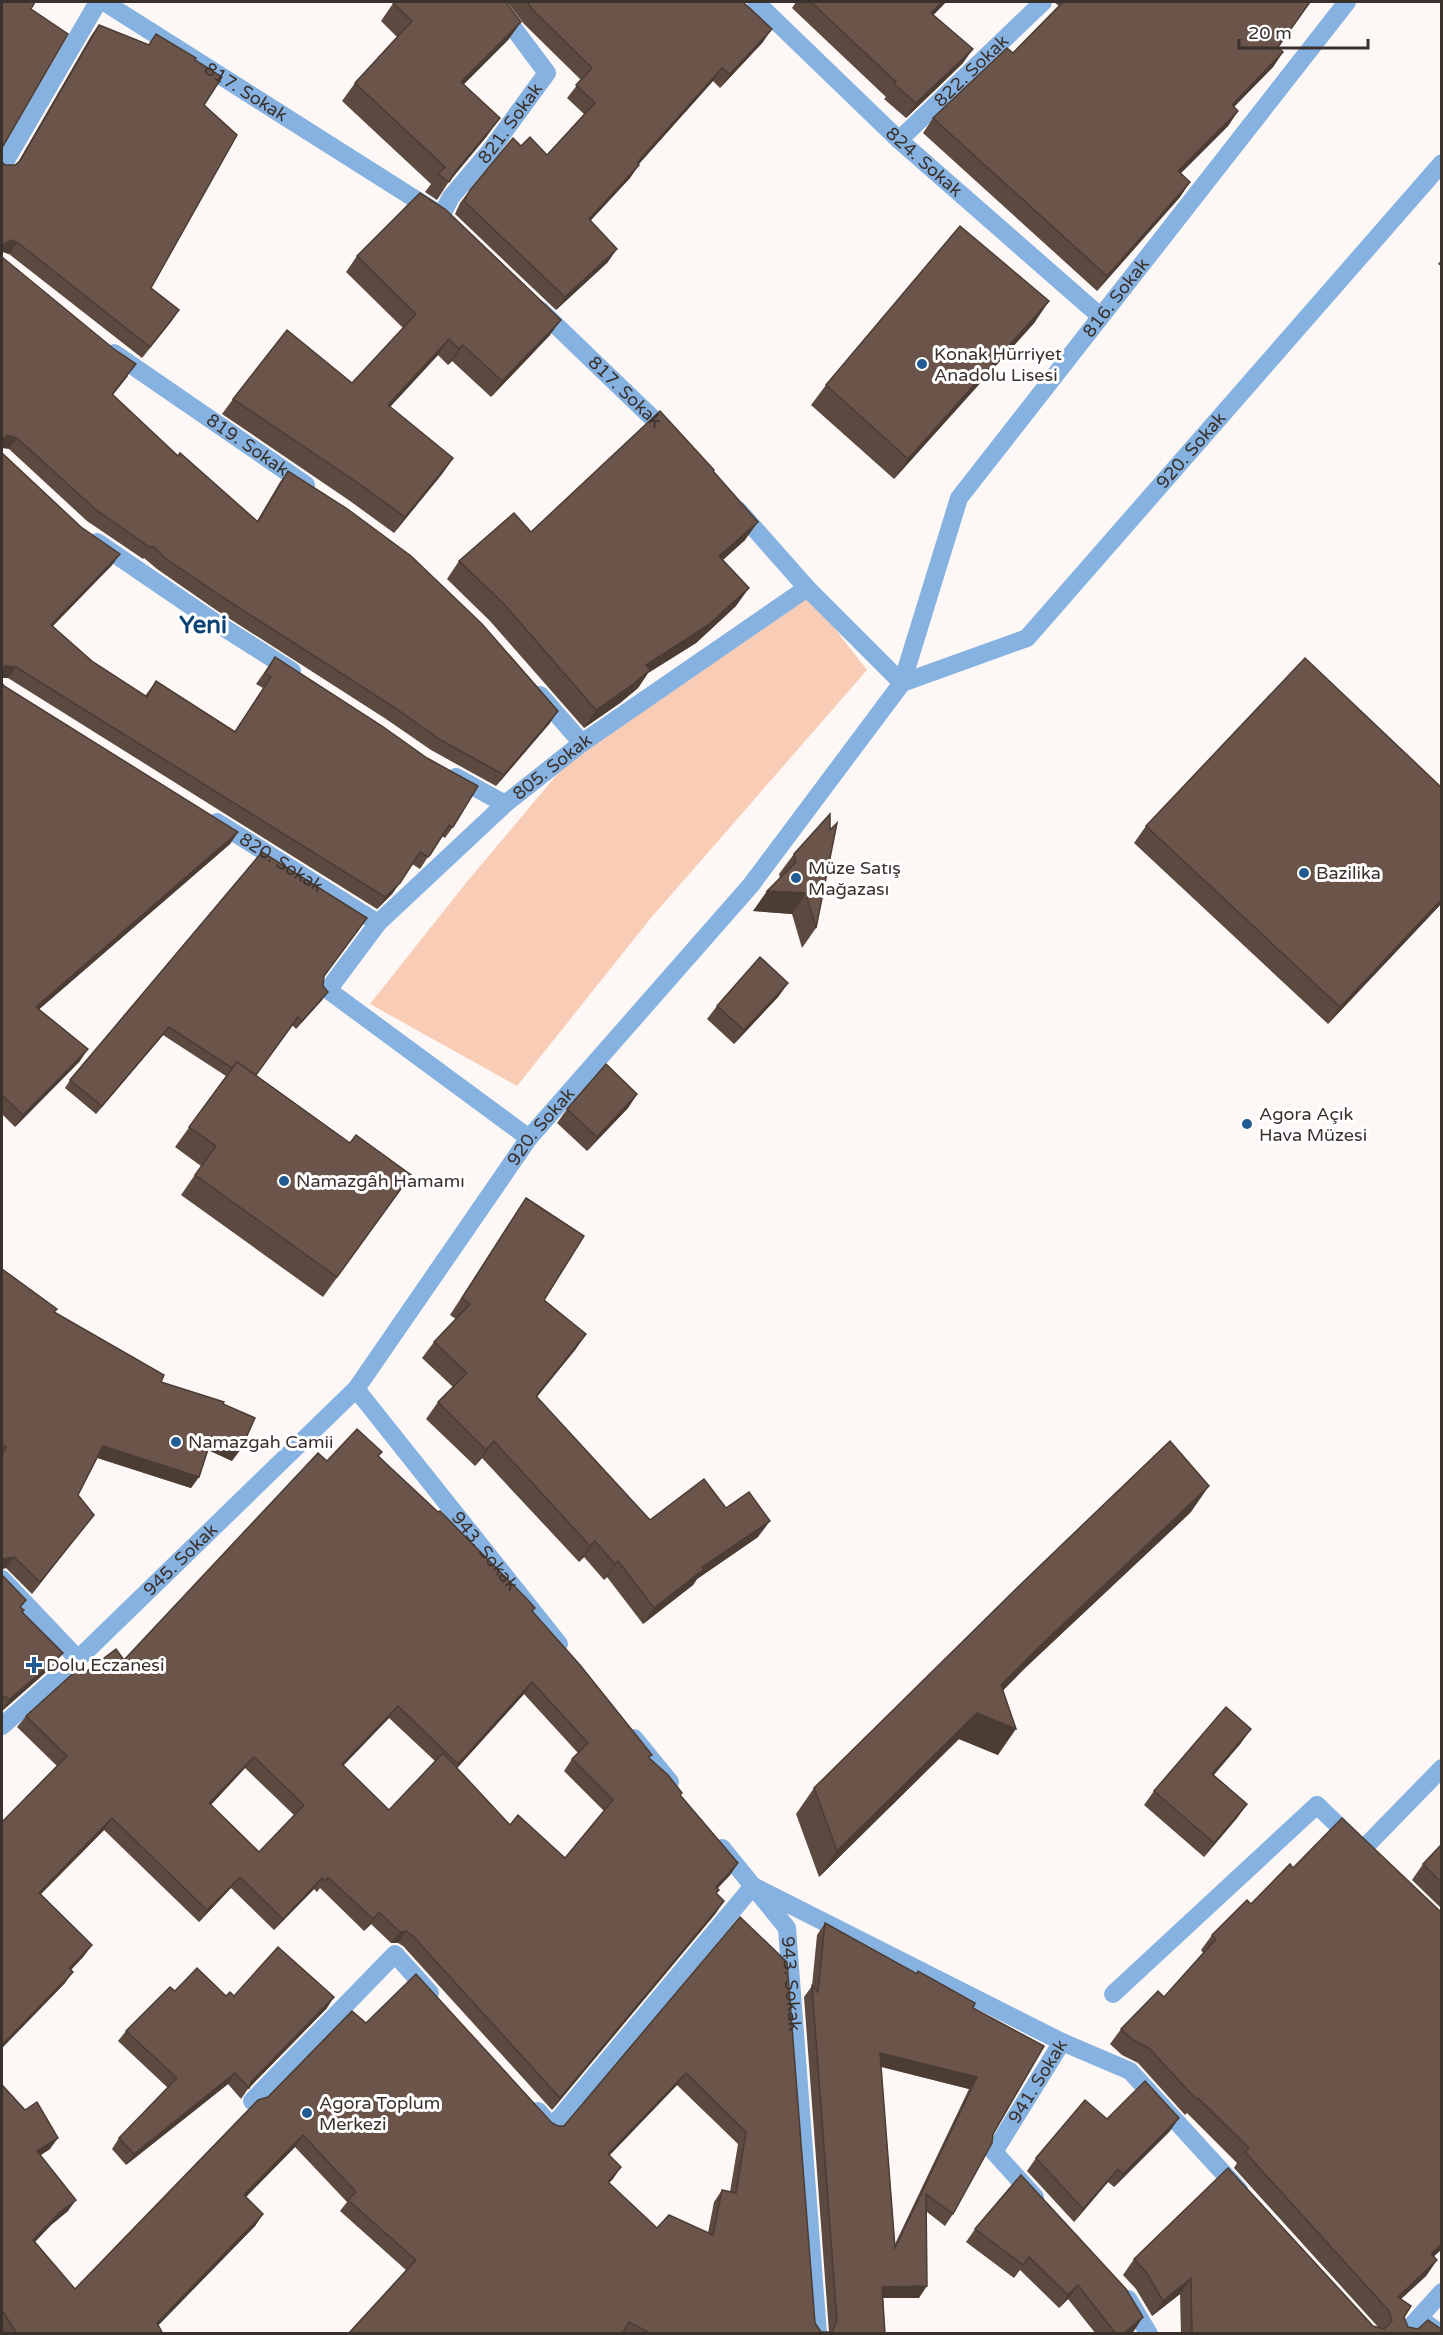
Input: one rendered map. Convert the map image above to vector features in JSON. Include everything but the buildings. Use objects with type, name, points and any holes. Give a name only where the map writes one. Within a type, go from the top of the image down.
[{"type":"street","points":[[2,167],[98,2]]},
{"type":"street","name":"817. Sokak","points":[[104,2],[446,220]]},
{"type":"street","name":"821. Sokak","points":[[446,220],[450,198],[490,151],[547,74],[494,2]]},
{"type":"street","name":"824. Sokak","points":[[756,2],[900,140],[1100,316]]},
{"type":"street","name":"822. Sokak","points":[[900,140],[1043,2]]},
{"type":"street","name":"816. Sokak","points":[[903,682],[959,498],[1347,2]]},
{"type":"street","name":"920. Sokak","points":[[356,1389],[529,1138],[751,885],[903,682],[1027,638],[1442,164]]},
{"type":"street","name":"817. Sokak","points":[[526,297],[678,443]]},
{"type":"street","name":"819. Sokak","points":[[104,345],[317,492]]},
{"type":"street","points":[[724,494],[807,588],[903,682]]},
{"type":"street","points":[[80,530],[210,619],[310,683]]},
{"type":"street","name":"805. Sokak","points":[[445,771],[505,804],[582,743],[807,588]]},
{"type":"street","points":[[528,681],[582,743]]},
{"type":"street","points":[[505,804],[378,923],[328,990],[529,1138]]},
{"type":"street","name":"820. Sokak","points":[[200,812],[378,923]]},
{"type":"street","name":"945. Sokak","points":[[2,1726],[78,1659],[356,1389]]},
{"type":"street","name":"943. Sokak","points":[[356,1389],[573,1661]]},
{"type":"street","points":[[2,1579],[78,1659]]},
{"type":"street","points":[[626,1727],[678,1792]]},
{"type":"street","points":[[1113,1994],[1317,1805],[1367,1854],[1442,1768]]},
{"type":"street","name":"943. Sokak","points":[[708,1830],[787,1928],[818,2334]]},
{"type":"street","points":[[529,2101],[552,2127],[753,1886]]},
{"type":"street","name":"941. Sokak","points":[[753,1886],[1062,2042],[994,2152],[1048,2211]]},
{"type":"street","points":[[252,2101],[395,1954],[442,2006]]},
{"type":"street","points":[[1062,2042],[1130,2071],[1250,2202]]},
{"type":"street","points":[[1118,2287],[1126,2295],[1149,2334]]},
{"type":"street","points":[[1404,2334],[1442,2292]]},
{"type":"street","points":[[1419,2318],[1441,2334]]},
{"type":"shaded area","points":[[807,593],[867,670],[650,919],[517,1086],[370,1004],[466,883],[570,759]]},
{"type":"place","name":"Konak Hürriyet Anadolu Lisesi","points":[[922,364]]},
{"type":"place","name":"Bazilika","points":[[1304,873]]},
{"type":"place","name":"Müze Satış Mağazası","points":[[796,878]]},
{"type":"place","name":"Agora Açık Hava Müzesi","points":[[1247,1124]]},
{"type":"place","name":"Namazgâh Hamamı","points":[[284,1181]]},
{"type":"place","name":"Namazgah Camii","points":[[176,1442]]},
{"type":"place","name":"Dolu Eczanesi","points":[[34,1665]]},
{"type":"place","name":"Agora Toplum Merkezi","points":[[307,2113]]},
{"type":"district","name":"Yeni","points":[[203,625]]}]
